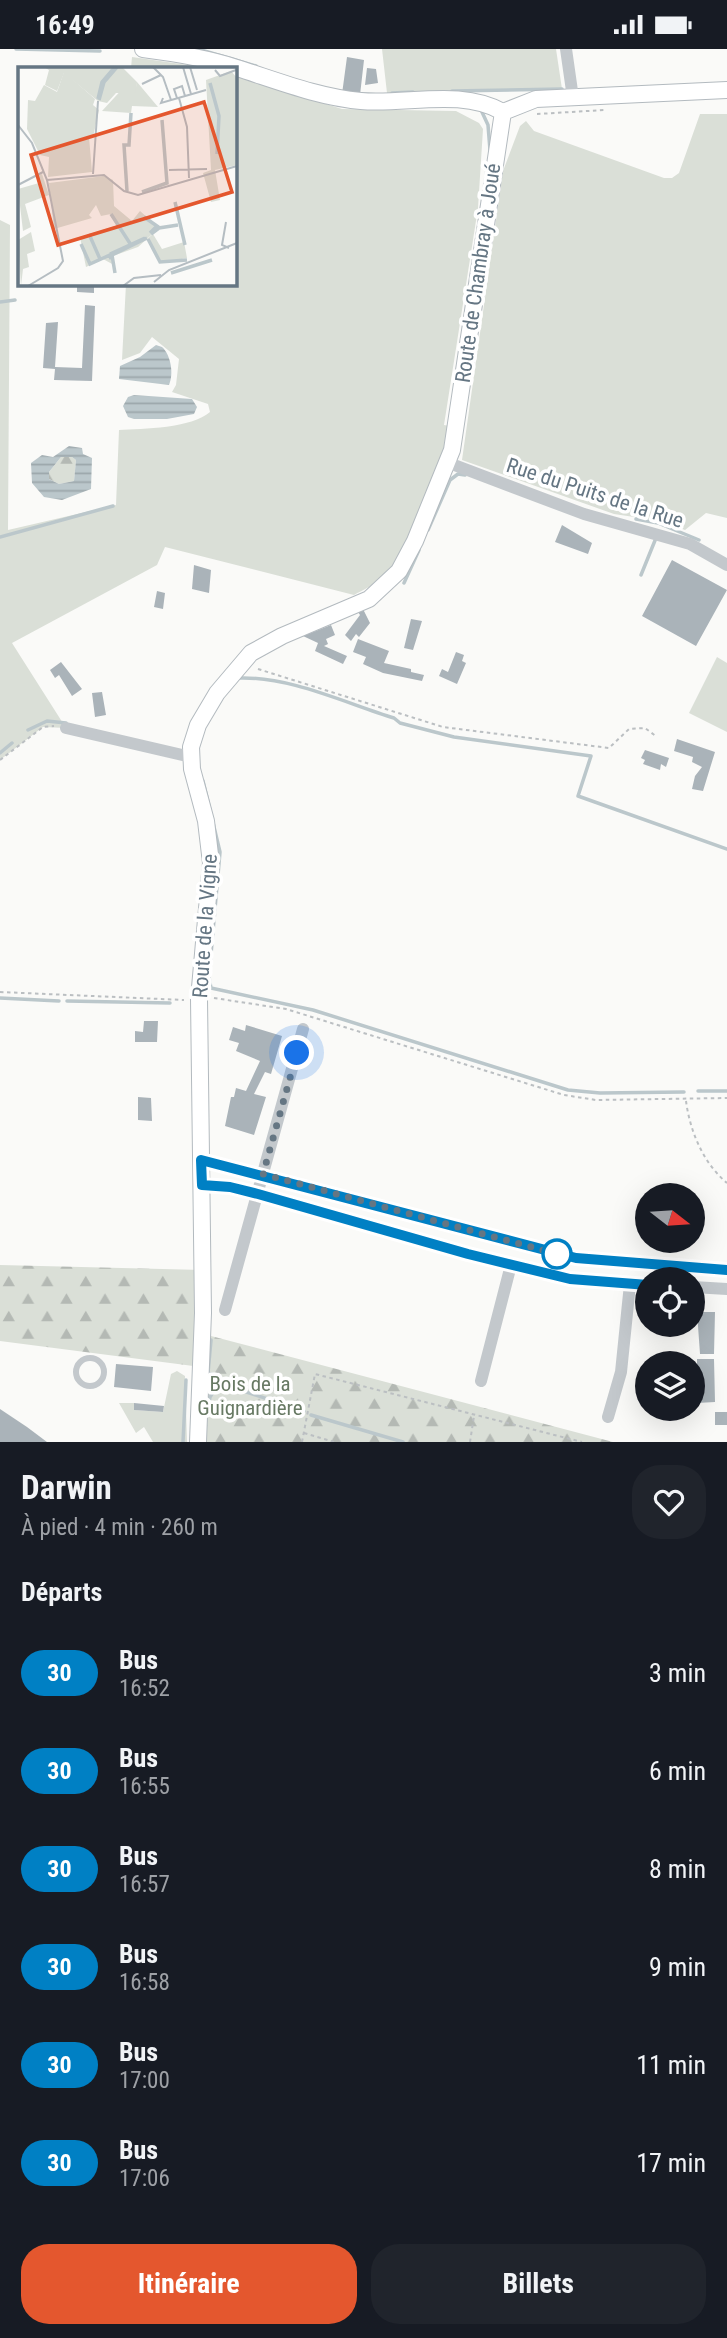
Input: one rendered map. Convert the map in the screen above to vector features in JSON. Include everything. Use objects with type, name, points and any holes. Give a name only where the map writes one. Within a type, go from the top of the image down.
[{"type":"street","points":[[143,49],[233,67]]},
{"type":"street","points":[[566,49],[573,98]]},
{"type":"street","points":[[236,68],[338,98],[378,102],[463,100],[486,103],[503,112],[536,99],[727,90]]},
{"type":"street","name":"Route de Chambray à Joué","points":[[455,435],[503,112]]},
{"type":"street","name":"Route de la Vigne","points":[[201,1160],[199,999],[211,863],[209,838],[191,757],[198,725],[240,664],[266,643],[369,599],[390,581],[415,541],[449,463],[455,435]]},
{"type":"street","name":"Rue du Puits de la Rue","points":[[449,463],[584,513],[690,544],[727,565]]},
{"type":"street","points":[[66,728],[191,757]]},
{"type":"street","points":[[225,1310],[303,1029]]},
{"type":"street","points":[[198,1442],[203,1313],[201,1160],[263,1174],[461,1230],[576,1258],[727,1270]]},
{"type":"street","points":[[202,1185],[230,1187],[258,1194],[570,1279],[635,1284]]},
{"type":"street","points":[[481,1381],[511,1265]]},
{"type":"street","points":[[608,1417],[621,1372],[630,1283]]},
{"type":"street","points":[[705,1288],[727,1289]]},
{"type":"lane","points":[[93,1358],[102,1365],[104,1374],[99,1383],[90,1387],[79,1382],[75,1370],[82,1360],[93,1358]]},
{"type":"path","points":[[240,664],[443,727],[609,748],[629,729],[645,728],[657,737]]},
{"type":"path","points":[[0,760],[43,727],[66,728]]},
{"type":"path","points":[[0,992],[217,998],[286,1009],[564,1095],[596,1100],[727,1098]]},
{"type":"path","points":[[686,1100],[693,1133],[713,1168],[727,1183]]},
{"type":"path","points":[[302,1442],[315,1374],[582,1442]]},
{"type":"path","points":[[470,1442],[474,1415]]},
{"type":"path","points":[[303,1432],[334,1442]]},
{"type":"green space","points":[[382,49],[556,49],[562,89],[387,93]]},
{"type":"green space","points":[[132,57],[202,67],[131,67]]},
{"type":"green space","points":[[236,75],[342,109],[456,111],[479,123],[483,129],[478,208],[444,425],[450,426],[424,507],[393,566],[379,581],[354,595],[165,547],[157,565],[12,643],[66,728],[43,727],[0,760],[0,220],[10,225],[8,530],[116,505],[119,430],[180,424],[210,412],[208,404],[172,392],[176,385],[179,359],[152,337],[140,353],[122,360],[126,285],[236,285]]},
{"type":"green space","points":[[700,114],[727,114],[727,518],[706,513],[685,530],[661,521],[614,514],[462,460],[503,171],[520,126],[526,121],[534,131],[664,178],[672,178],[679,173]]},
{"type":"green space","points":[[61,457],[72,457],[76,460],[74,481],[59,484],[49,479],[49,472]]},
{"type":"green space","points":[[717,657],[727,663],[727,732],[689,713]]},
{"type":"green space","name":"Bois de la Guignardière","points":[[0,1265],[203,1270],[211,1336],[613,1442],[198,1442],[201,1367],[0,1341]]},
{"type":"green space","points":[[177,1371],[185,1376],[187,1442],[153,1442],[144,1427],[136,1433],[119,1403],[134,1403],[134,1410],[163,1412],[171,1374]]},
{"type":"shaded area","points":[[156,345],[165,350],[171,365],[169,385],[119,379],[120,366],[140,357]]},
{"type":"shaded area","points":[[134,395],[192,399],[197,407],[194,414],[167,419],[134,419],[128,417],[123,406],[128,397]]},
{"type":"shaded area","points":[[69,446],[82,448],[83,454],[92,458],[91,489],[62,500],[44,497],[32,483],[31,463],[42,455],[53,457]],"holes":[[[61,457],[72,457],[76,460],[74,481],[59,484],[49,479],[49,472]]]},
{"type":"building","points":[[347,57],[364,60],[360,95],[342,94]]},
{"type":"building","points":[[367,68],[376,69],[378,83],[365,85]]},
{"type":"building","points":[[77,285],[94,285],[94,293],[77,292]]},
{"type":"building","points":[[85,305],[95,306],[92,381],[54,380],[55,369],[43,368],[46,323],[58,322],[55,367],[82,368]]},
{"type":"building","points":[[562,525],[592,543],[588,554],[555,542]]},
{"type":"building","points":[[672,560],[727,590],[696,646],[642,616]]},
{"type":"building","points":[[194,565],[211,570],[209,593],[192,589]]},
{"type":"building","points":[[157,591],[165,593],[163,609],[154,607]]},
{"type":"building","points":[[363,609],[370,623],[359,637],[356,634],[351,641],[345,635],[360,615],[358,612]]},
{"type":"building","points":[[411,619],[422,621],[413,650],[404,648]]},
{"type":"building","points":[[331,625],[335,635],[326,639],[328,644],[324,646],[347,656],[343,664],[315,651],[318,643],[303,636]]},
{"type":"building","points":[[358,639],[389,651],[384,663],[424,675],[422,681],[383,673],[363,664],[366,657],[353,652]]},
{"type":"building","points":[[456,652],[464,655],[462,661],[466,663],[457,684],[439,676],[442,669],[448,672]]},
{"type":"building","points":[[61,662],[82,689],[72,696],[59,675],[55,678],[50,670]]},
{"type":"building","points":[[102,692],[106,715],[95,717],[92,693]]},
{"type":"building","points":[[677,739],[715,752],[703,791],[692,789],[695,776],[702,767],[692,762],[693,757],[674,751]]},
{"type":"building","points":[[645,750],[669,758],[666,767],[661,764],[660,770],[643,764],[645,760],[641,758]]},
{"type":"building","points":[[144,1021],[158,1021],[157,1042],[135,1042],[135,1031],[143,1032]]},
{"type":"building","points":[[246,1025],[282,1036],[271,1074],[265,1072],[254,1094],[266,1097],[254,1135],[225,1126],[231,1097],[234,1097],[236,1088],[246,1091],[260,1061],[236,1051],[239,1043],[229,1040],[233,1027],[245,1031]]},
{"type":"building","points":[[138,1097],[151,1098],[152,1121],[138,1120]]},
{"type":"building","points":[[705,1312],[715,1312],[714,1354],[700,1351],[699,1337],[705,1337]]},
{"type":"building","points":[[705,1359],[714,1359],[715,1402],[705,1403]]},
{"type":"building","points":[[116,1364],[153,1367],[151,1391],[114,1387]]},
{"type":"building","points":[[134,1403],[164,1406],[163,1412],[134,1410]]},
{"type":"building","points":[[0,1409],[27,1427],[47,1442],[0,1442]]},
{"type":"building","points":[[715,1412],[727,1412],[727,1425],[715,1425]]},
{"type":"waterway","points":[[16,49],[100,51]]},
{"type":"waterway","points":[[198,49],[256,66]]},
{"type":"waterway","points":[[452,91],[562,89]]},
{"type":"waterway","points":[[392,93],[413,92]]},
{"type":"waterway","points":[[482,112],[488,125],[490,150]]},
{"type":"waterway","points":[[0,302],[15,300]]},
{"type":"waterway","points":[[428,530],[450,480],[458,474],[465,475]]},
{"type":"waterway","points":[[0,537],[113,506]]},
{"type":"waterway","points":[[636,519],[658,523],[699,540]]},
{"type":"waterway","points":[[641,575],[656,538]]},
{"type":"waterway","points":[[404,583],[419,550]]},
{"type":"waterway","points":[[238,678],[277,681],[297,686],[394,718],[400,723],[454,737],[591,756],[578,796],[727,849]]},
{"type":"waterway","points":[[28,730],[47,721],[66,723]]},
{"type":"waterway","points":[[0,753],[12,743]]},
{"type":"waterway","points":[[203,781],[220,852],[209,977],[211,988],[313,1010],[568,1090],[600,1093],[684,1092]]},
{"type":"waterway","points":[[0,998],[59,1001]]},
{"type":"waterway","points":[[67,1001],[170,1003]]},
{"type":"waterway","points":[[698,1091],[727,1091]]},
{"type":"waterway","points":[[211,1340],[208,1373],[220,1377],[219,1383],[304,1411]]},
{"type":"waterway","points":[[183,1442],[186,1380]]},
{"type":"waterway","points":[[207,1413],[210,1397],[219,1383]]},
{"type":"waterway","points":[[311,1415],[403,1442]]},
{"type":"bus line","name":"30","points":[[635,1284],[570,1279],[468,1254],[258,1194],[230,1187],[202,1185],[201,1160],[263,1174],[461,1230],[576,1258],[669,1267]]},
{"type":"bus line","name":"30","points":[[705,1270],[727,1270]]},
{"type":"route","points":[[297,1053],[263,1174],[557,1254]]}]
